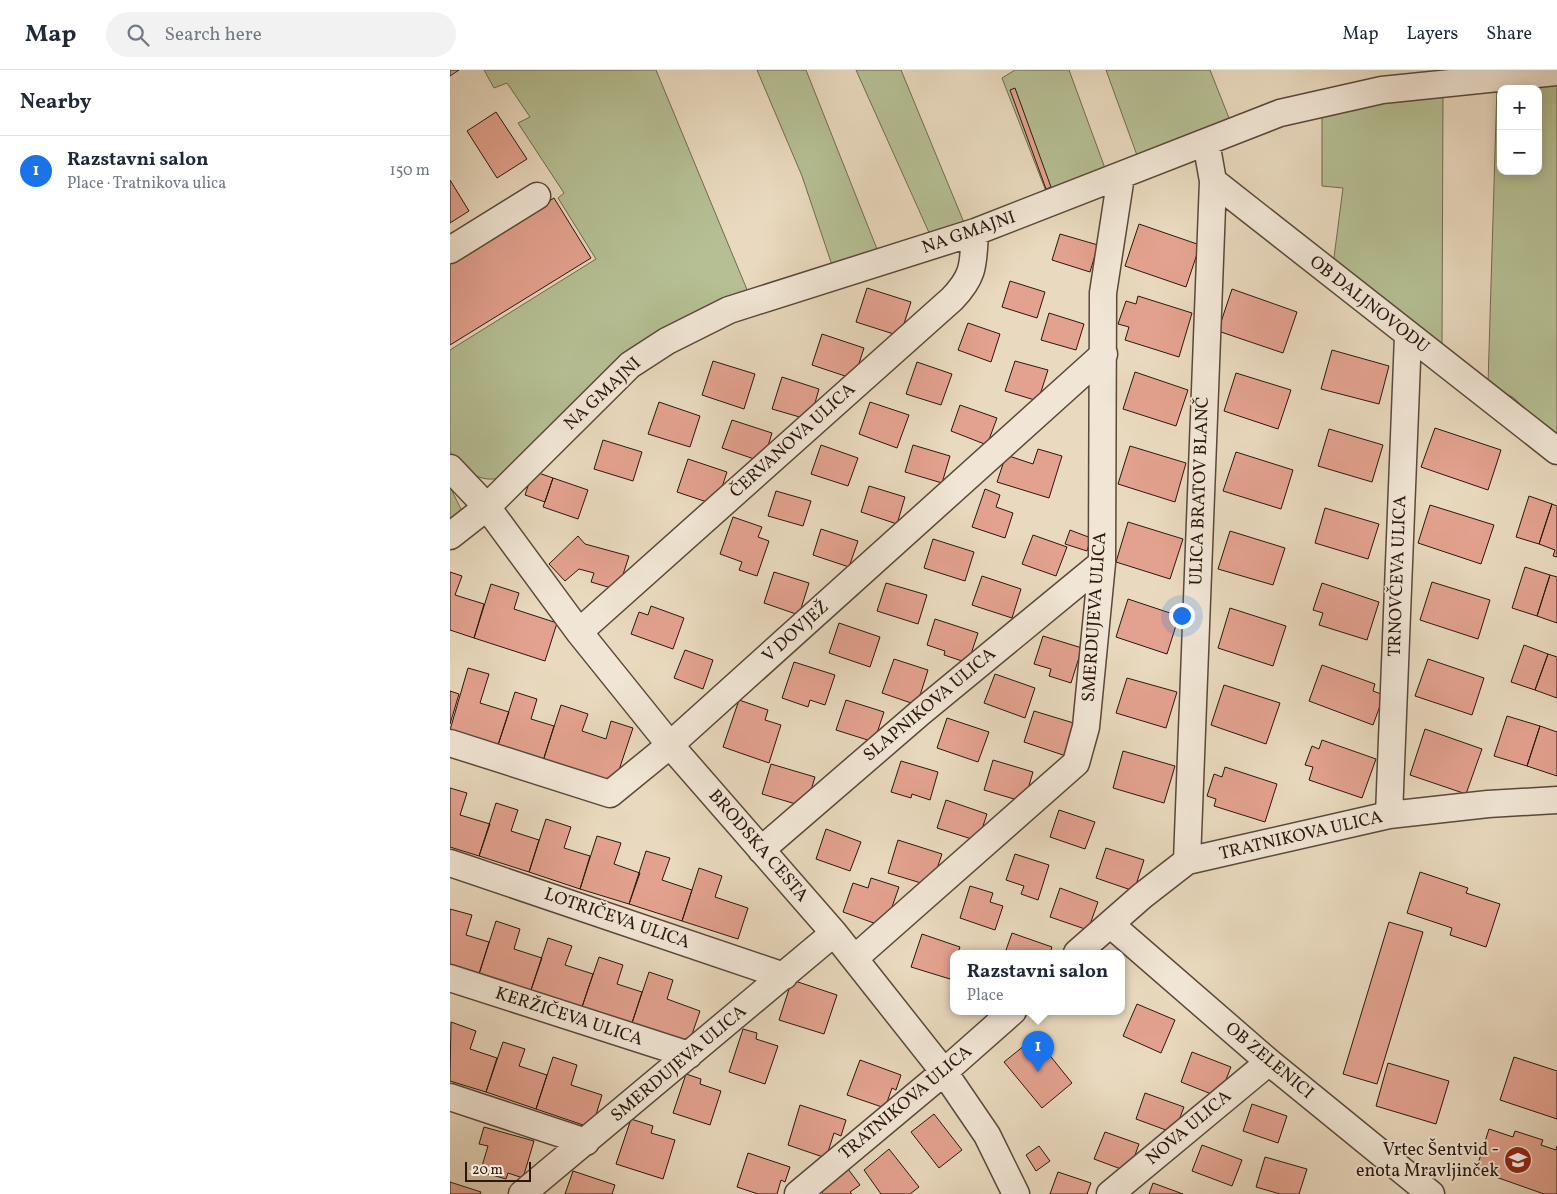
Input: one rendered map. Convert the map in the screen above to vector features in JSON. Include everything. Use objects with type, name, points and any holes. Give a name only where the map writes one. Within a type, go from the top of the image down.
[{"type":"street","name":"NA GMAJNI","points":[[450,536],[487,507],[630,366],[667,342],[729,310],[975,232],[1280,113],[1382,90],[1557,72]]},
{"type":"street","points":[[1206,142],[1213,182]]},
{"type":"street","name":"SMERDUJEVA ULICA","points":[[855,958],[1076,763],[1086,727],[1102,563],[1103,293],[1121,176]]},
{"type":"street","name":"OB DALJNOVODU","points":[[1213,182],[1557,451]]},
{"type":"street","name":"ULICA BRATOV BLANČ","points":[[1187,861],[1213,182]]},
{"type":"street","points":[[450,250],[537,196]]},
{"type":"street","name":"ČERVANOVA ULICA","points":[[579,632],[966,285],[973,266],[975,232]]},
{"type":"street","name":"TRNOVČEVA ULICA","points":[[1389,816],[1408,336]]},
{"type":"street","name":"V DOVJEŽ","points":[[450,743],[610,794],[670,745],[1104,354]]},
{"type":"street","name":"BRODSKA CESTA","points":[[450,468],[487,507],[579,632],[670,745],[855,958],[944,1072],[987,1135],[1015,1194]]},
{"type":"street","name":"SLAPNIKOVA ULICA","points":[[761,850],[921,712],[1102,563]]},
{"type":"street","name":"TRATNIKOVA ULICA","points":[[1080,950],[1187,861],[1389,816],[1557,800]]},
{"type":"street","name":"LOTRIČEVA ULICA","points":[[450,863],[784,976]]},
{"type":"street","name":"OB ZELENICI","points":[[1110,924],[1269,1062],[1431,1194]]},
{"type":"street","name":"SMERDUJEVA ULICA","points":[[522,1194],[834,933]]},
{"type":"street","name":"KERŽIČEVA ULICA","points":[[450,978],[688,1055]]},
{"type":"street","name":"TRATNIKOVA ULICA","points":[[798,1194],[944,1072],[1008,1015]]},
{"type":"street","name":"NOVA ULICA","points":[[1110,1194],[1269,1062]]},
{"type":"street","points":[[450,1097],[586,1142]]},
{"type":"green space","points":[[484,70],[656,70],[748,292],[723,302],[635,345],[511,472],[493,479],[485,479],[470,472],[450,452],[450,350],[596,259],[558,198],[564,193],[518,123],[530,117],[507,83],[494,88]]},
{"type":"green space","points":[[757,70],[806,70],[879,254],[833,268],[802,176]]},
{"type":"green space","points":[[856,70],[901,70],[965,225],[931,237]]},
{"type":"green space","points":[[1015,70],[1069,70],[1106,171],[1047,194],[1002,78]]},
{"type":"green space","points":[[1106,70],[1210,70],[1231,123],[1138,158]]},
{"type":"green space","points":[[1557,80],[1557,440],[1514,398],[1488,384],[1497,86],[1497,175],[1542,175],[1542,85],[1507,85]]},
{"type":"green space","points":[[1443,91],[1442,348],[1333,265],[1343,188],[1322,186],[1322,114]]},
{"type":"green space","points":[[450,487],[461,509],[458,518],[450,524]]},
{"type":"building","points":[[450,70],[459,70],[450,76]]},
{"type":"building","points":[[1015,88],[1051,187],[1046,189],[1010,90]]},
{"type":"building","points":[[496,112],[527,159],[497,178],[467,131]]},
{"type":"building","points":[[450,180],[469,211],[450,223]]},
{"type":"building","points":[[554,198],[591,258],[450,345],[450,262]]},
{"type":"building","points":[[1139,224],[1200,245],[1186,287],[1125,266]]},
{"type":"building","points":[[1060,234],[1098,245],[1090,272],[1052,260]]},
{"type":"building","points":[[1010,281],[1045,292],[1037,318],[1002,307]]},
{"type":"building","points":[[867,288],[911,302],[900,336],[856,322]]},
{"type":"building","points":[[1232,289],[1297,312],[1283,353],[1218,331]]},
{"type":"building","points":[[1138,296],[1192,313],[1179,357],[1125,340],[1129,327],[1118,324],[1126,301],[1136,304]]},
{"type":"building","points":[[1049,313],[1084,324],[1076,350],[1041,340]]},
{"type":"building","points":[[968,323],[1000,334],[991,362],[958,350]]},
{"type":"building","points":[[822,334],[864,348],[854,379],[812,365]]},
{"type":"building","points":[[1332,350],[1389,366],[1379,404],[1321,389]]},
{"type":"building","points":[[713,361],[755,374],[744,409],[702,395]]},
{"type":"building","points":[[1015,361],[1048,370],[1038,401],[1005,391]]},
{"type":"building","points":[[917,362],[952,374],[941,405],[906,394]]},
{"type":"building","points":[[1135,372],[1188,390],[1176,426],[1123,409]]},
{"type":"building","points":[[1236,373],[1291,390],[1278,429],[1224,411]]},
{"type":"building","points":[[782,377],[819,389],[810,420],[772,409]]},
{"type":"building","points":[[659,402],[700,416],[690,447],[648,434]]},
{"type":"building","points":[[870,402],[909,415],[897,448],[859,434]]},
{"type":"building","points":[[960,405],[997,418],[987,445],[951,431]]},
{"type":"building","points":[[732,420],[772,433],[763,462],[722,448]]},
{"type":"building","points":[[1435,428],[1501,450],[1488,490],[1421,467]]},
{"type":"building","points":[[1329,429],[1383,445],[1372,482],[1318,466]]},
{"type":"building","points":[[603,440],[642,452],[633,481],[594,469]]},
{"type":"building","points":[[821,445],[858,458],[848,486],[811,474]]},
{"type":"building","points":[[913,445],[950,456],[942,483],[905,472]]},
{"type":"building","points":[[1130,446],[1186,463],[1175,502],[1118,484]]},
{"type":"building","points":[[1038,449],[1062,456],[1049,498],[997,482],[1006,455],[1033,464]]},
{"type":"building","points":[[1236,452],[1293,470],[1281,509],[1223,491]]},
{"type":"building","points":[[688,459],[727,472],[716,505],[677,492]]},
{"type":"building","points":[[533,471],[553,478],[545,502],[525,495]]},
{"type":"building","points":[[553,478],[588,490],[578,519],[543,507]]},
{"type":"building","points":[[869,486],[905,497],[897,524],[861,512]]},
{"type":"building","points":[[985,489],[1000,495],[996,507],[1013,513],[1005,538],[972,527]]},
{"type":"building","points":[[776,491],[811,501],[803,526],[768,516]]},
{"type":"building","points":[[1529,496],[1552,504],[1539,544],[1516,537]]},
{"type":"building","points":[[1552,504],[1557,506],[1557,557],[1553,556],[1555,550],[1539,544]]},
{"type":"building","points":[[1430,505],[1494,525],[1481,564],[1418,543]]},
{"type":"building","points":[[1325,508],[1379,524],[1368,559],[1315,543]]},
{"type":"building","points":[[733,517],[762,527],[758,537],[769,541],[757,576],[739,570],[742,562],[720,554]]},
{"type":"building","points":[[1128,522],[1183,539],[1170,579],[1116,562]]},
{"type":"building","points":[[821,529],[858,541],[849,567],[813,555]]},
{"type":"building","points":[[1070,530],[1091,538],[1087,551],[1065,544]]},
{"type":"building","points":[[1230,531],[1285,548],[1273,585],[1218,569]]},
{"type":"building","points":[[1033,535],[1067,547],[1056,576],[1022,564]]},
{"type":"building","points":[[578,536],[585,544],[629,556],[618,590],[591,582],[594,573],[579,569],[565,581],[549,564]]},
{"type":"building","points":[[933,539],[974,552],[965,581],[924,568]]},
{"type":"building","points":[[1525,567],[1550,575],[1537,616],[1512,608]]},
{"type":"building","points":[[450,572],[462,576],[455,595],[484,604],[474,638],[450,630]]},
{"type":"building","points":[[774,572],[809,583],[799,615],[764,603]]},
{"type":"building","points":[[1550,575],[1557,577],[1557,623],[1537,616]]},
{"type":"building","points":[[982,576],[1021,589],[1012,618],[972,605]]},
{"type":"building","points":[[1432,582],[1490,600],[1478,639],[1420,620]]},
{"type":"building","points":[[886,583],[927,595],[918,624],[877,611]]},
{"type":"building","points":[[1322,583],[1379,602],[1367,640],[1319,625],[1323,613],[1313,610]]},
{"type":"building","points":[[491,584],[519,593],[514,609],[557,623],[545,661],[474,638]]},
{"type":"building","points":[[1128,599],[1179,616],[1167,654],[1116,637]]},
{"type":"building","points":[[651,606],[684,618],[673,649],[631,634],[639,612],[648,615]]},
{"type":"building","points":[[1230,608],[1286,626],[1273,666],[1218,648]]},
{"type":"building","points":[[935,619],[978,633],[968,663],[944,655],[945,651],[927,645]]},
{"type":"building","points":[[839,623],[880,637],[870,667],[829,653]]},
{"type":"building","points":[[1043,636],[1082,648],[1071,683],[1049,676],[1051,669],[1034,664]]},
{"type":"building","points":[[1524,645],[1548,654],[1535,690],[1511,682]]},
{"type":"building","points":[[685,650],[713,660],[703,689],[674,678]]},
{"type":"building","points":[[1548,654],[1557,657],[1557,698],[1535,690]]},
{"type":"building","points":[[894,659],[928,670],[917,705],[882,693]]},
{"type":"building","points":[[1428,659],[1484,678],[1472,715],[1415,696]]},
{"type":"building","points":[[794,662],[835,675],[825,705],[810,700],[808,707],[782,698]]},
{"type":"building","points":[[1322,665],[1375,684],[1373,691],[1384,695],[1373,725],[1309,701]]},
{"type":"building","points":[[468,668],[489,674],[480,703],[509,712],[498,745],[450,730]]},
{"type":"building","points":[[995,674],[1035,688],[1025,718],[984,703]]},
{"type":"building","points":[[1127,678],[1177,692],[1166,728],[1116,713]]},
{"type":"building","points":[[1224,685],[1280,703],[1266,744],[1211,725]]},
{"type":"building","points":[[450,691],[459,694],[450,724]]},
{"type":"building","points":[[515,692],[537,699],[531,719],[554,726],[543,761],[498,745]]},
{"type":"building","points":[[739,700],[768,710],[765,720],[781,725],[769,763],[723,747]]},
{"type":"building","points":[[846,700],[884,712],[874,742],[836,730]]},
{"type":"building","points":[[561,705],[588,714],[582,731],[606,739],[611,721],[633,728],[614,785],[543,761]]},
{"type":"building","points":[[1034,711],[1077,724],[1066,756],[1024,742]]},
{"type":"building","points":[[1507,716],[1540,726],[1527,766],[1494,756]]},
{"type":"building","points":[[947,718],[989,732],[978,762],[937,748]]},
{"type":"building","points":[[1540,726],[1557,732],[1557,776],[1527,766]]},
{"type":"building","points":[[1425,729],[1482,749],[1466,794],[1410,775]]},
{"type":"building","points":[[1322,740],[1376,759],[1362,798],[1309,780],[1313,767],[1305,765],[1312,746],[1319,749]]},
{"type":"building","points":[[1123,751],[1175,766],[1164,803],[1113,788]]},
{"type":"building","points":[[993,760],[1033,772],[1024,802],[984,790]]},
{"type":"building","points":[[901,761],[938,772],[930,800],[912,794],[911,798],[891,792]]},
{"type":"building","points":[[771,764],[815,777],[806,807],[762,794]]},
{"type":"building","points":[[1225,767],[1277,784],[1265,822],[1214,806],[1216,799],[1207,796],[1214,774],[1222,777]]},
{"type":"building","points":[[450,788],[467,793],[460,815],[490,824],[479,856],[450,847]]},
{"type":"building","points":[[946,800],[987,814],[978,841],[937,828]]},
{"type":"building","points":[[496,803],[518,810],[511,831],[539,840],[529,872],[479,856]]},
{"type":"building","points":[[1059,810],[1095,822],[1085,849],[1050,837]]},
{"type":"building","points":[[546,819],[571,827],[564,848],[590,856],[580,889],[529,872]]},
{"type":"building","points":[[826,829],[861,842],[850,871],[816,859]]},
{"type":"building","points":[[597,836],[621,843],[614,864],[640,873],[629,904],[580,889]]},
{"type":"building","points":[[898,840],[942,854],[931,886],[888,873]]},
{"type":"building","points":[[1106,848],[1144,860],[1134,891],[1096,878]]},
{"type":"building","points":[[646,851],[670,858],[662,880],[692,890],[682,921],[629,904]]},
{"type":"building","points":[[1015,854],[1049,865],[1038,900],[1021,894],[1024,886],[1006,880]]},
{"type":"building","points":[[699,868],[722,876],[715,897],[748,908],[738,939],[682,921]]},
{"type":"building","points":[[1420,872],[1468,888],[1466,893],[1500,904],[1486,947],[1450,935],[1452,928],[1407,913]]},
{"type":"building","points":[[871,878],[899,887],[885,927],[843,912],[853,883],[868,888]]},
{"type":"building","points":[[970,886],[993,893],[990,902],[1003,906],[995,930],[960,918]]},
{"type":"building","points":[[1060,888],[1098,902],[1088,930],[1050,917]]},
{"type":"building","points":[[450,909],[472,915],[466,935],[489,942],[479,974],[450,964]]},
{"type":"building","points":[[496,921],[520,929],[514,949],[542,958],[531,990],[479,974]]},
{"type":"building","points":[[1389,922],[1423,932],[1377,1084],[1343,1074]]},
{"type":"building","points":[[1012,933],[1052,947],[1051,950],[1006,950]]},
{"type":"building","points":[[922,934],[960,947],[959,950],[950,950],[950,979],[911,967]]},
{"type":"building","points":[[548,938],[572,946],[565,965],[593,974],[582,1007],[531,990]]},
{"type":"building","points":[[599,957],[623,965],[617,984],[642,992],[632,1023],[582,1007]]},
{"type":"building","points":[[649,972],[673,980],[667,999],[700,1011],[689,1043],[632,1023]]},
{"type":"building","points":[[792,980],[837,995],[824,1034],[779,1020]]},
{"type":"building","points":[[1137,1004],[1175,1020],[1161,1053],[1123,1036]]},
{"type":"building","points":[[451,1022],[476,1031],[470,1049],[497,1058],[486,1092],[450,1081]]},
{"type":"building","points":[[743,1029],[757,1033],[756,1039],[778,1046],[765,1084],[729,1072]]},
{"type":"building","points":[[1035,1037],[1072,1083],[1042,1108],[1004,1062]]},
{"type":"building","points":[[503,1042],[525,1049],[519,1066],[547,1075],[536,1109],[486,1092]]},
{"type":"building","points":[[1192,1052],[1231,1067],[1219,1097],[1181,1082]]},
{"type":"building","points":[[553,1057],[577,1065],[571,1085],[602,1095],[592,1128],[536,1109]]},
{"type":"building","name":"Vrtec Šentvid - enota Mravljinček","points":[[1514,1057],[1557,1071],[1557,1119],[1500,1100]]},
{"type":"building","points":[[860,1060],[901,1075],[896,1090],[892,1088],[885,1108],[847,1095]]},
{"type":"building","points":[[1388,1063],[1449,1081],[1436,1124],[1376,1106]]},
{"type":"building","points":[[686,1074],[701,1079],[700,1084],[721,1091],[710,1125],[673,1113]]},
{"type":"building","points":[[1145,1093],[1184,1107],[1174,1133],[1136,1119]]},
{"type":"building","points":[[1252,1104],[1287,1116],[1278,1143],[1243,1131]]},
{"type":"building","points":[[800,1105],[846,1120],[841,1136],[834,1133],[826,1158],[788,1145]]},
{"type":"building","points":[[934,1114],[962,1150],[939,1168],[911,1132]]},
{"type":"building","points":[[631,1119],[653,1126],[651,1133],[675,1140],[663,1179],[616,1164]]},
{"type":"building","points":[[484,1127],[534,1141],[523,1178],[508,1173],[506,1179],[485,1173],[487,1167],[482,1166],[488,1146],[479,1144]]},
{"type":"building","name":"Vrtec Šentvid - enota Mravljinček","points":[[1489,1129],[1513,1137],[1515,1131],[1543,1140],[1541,1145],[1556,1150],[1557,1146],[1557,1194],[1544,1194],[1476,1170]]},
{"type":"building","points":[[1105,1132],[1139,1144],[1129,1172],[1094,1159]]},
{"type":"building","points":[[1202,1145],[1242,1160],[1232,1186],[1192,1171]]},
{"type":"building","points":[[1039,1146],[1050,1161],[1036,1171],[1026,1155]]},
{"type":"building","points":[[889,1149],[919,1187],[910,1194],[881,1194],[864,1170]]},
{"type":"building","points":[[748,1153],[790,1167],[785,1182],[781,1180],[777,1194],[758,1194],[737,1187]]},
{"type":"building","points":[[1265,1157],[1307,1169],[1299,1194],[1280,1194],[1256,1187]]},
{"type":"building","points":[[848,1169],[860,1185],[850,1192],[852,1194],[823,1194],[820,1190]]},
{"type":"building","points":[[573,1171],[615,1185],[612,1194],[565,1194]]},
{"type":"building","points":[[1058,1172],[1091,1183],[1087,1194],[1050,1194]]},
{"type":"building","points":[[450,1182],[481,1192],[480,1194],[450,1194]]},
{"type":"building","points":[[1153,1183],[1183,1194],[1149,1194]]},
{"type":"place","name":"Razstavni salon","points":[[1038,1072]]},
{"type":"place","name":"Vrtec Šentvid - enota Mravljinček","points":[[1518,1160]]}]
